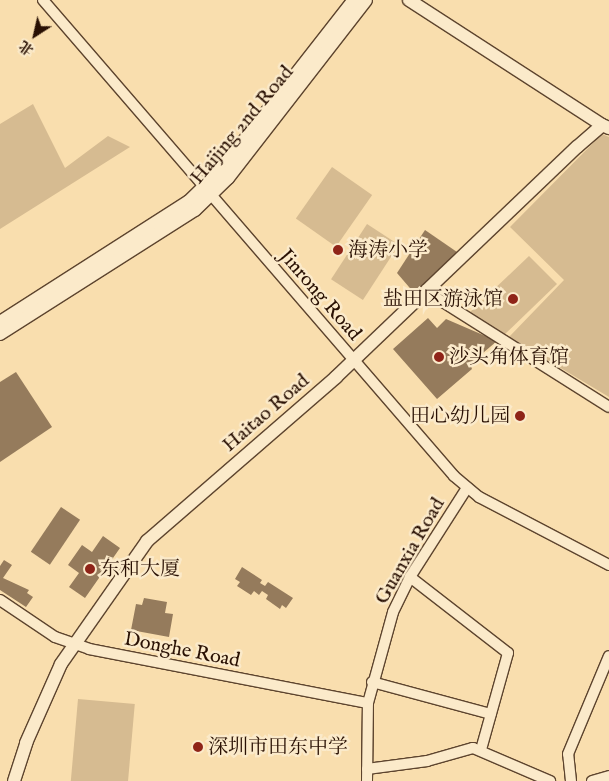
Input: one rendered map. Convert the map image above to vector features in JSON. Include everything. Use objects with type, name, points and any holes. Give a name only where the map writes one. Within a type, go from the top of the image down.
[{"type":"street","name":"Jinrong Road","points":[[43,0],[354,361],[467,488],[609,565]]},
{"type":"street","name":"Haijing 2nd Road","points":[[0,334],[195,210],[221,170],[354,0]]},
{"type":"street","name":"Haijing 2nd Road","points":[[0,322],[228,178],[366,0]]},
{"type":"street","points":[[409,0],[606,126]]},
{"type":"street","name":"Haitao Road","points":[[14,781],[34,725],[61,664],[147,541],[354,361],[427,292],[479,239],[606,126]]},
{"type":"street","points":[[427,292],[609,407]]},
{"type":"street","name":"Guanxia Road","points":[[367,781],[368,703],[372,682],[393,612],[410,577],[467,488]]},
{"type":"street","points":[[410,577],[508,653],[481,750]]},
{"type":"street","name":"Donghe Road","points":[[0,600],[55,636],[96,651],[368,703]]},
{"type":"street","points":[[571,781],[568,754],[609,656]]},
{"type":"street","points":[[372,682],[491,714]]},
{"type":"street","points":[[367,769],[428,761],[464,749],[481,750],[550,781]]},
{"type":"street","points":[[592,781],[609,776]]},
{"type":"shaded area","points":[[33,104],[65,168],[108,136],[130,147],[0,229],[0,124]]},
{"type":"shaded area","points":[[602,134],[609,137],[609,397],[509,337],[564,280],[510,227]]},
{"type":"shaded area","points":[[332,167],[372,195],[336,247],[296,219]]},
{"type":"shaded area","points":[[367,224],[399,245],[363,300],[331,279]]},
{"type":"shaded area","name":"盐田区游泳馆","points":[[529,256],[557,284],[504,335],[468,314]]},
{"type":"shaded area","points":[[78,699],[135,704],[128,781],[71,781]]},
{"type":"building","points":[[425,230],[457,252],[415,294],[397,273]]},
{"type":"building","name":"沙头角体育馆","points":[[428,318],[437,328],[446,319],[497,341],[470,364],[472,369],[437,399],[393,349]]},
{"type":"building","points":[[16,372],[52,427],[0,462],[0,382]]},
{"type":"building","points":[[61,507],[80,520],[50,565],[31,552]]},
{"type":"building","name":"东和大厦","points":[[103,536],[120,548],[85,598],[69,587],[79,573],[68,565],[82,545],[92,552]]},
{"type":"building","points":[[4,560],[12,565],[3,578],[29,590],[27,593],[33,597],[26,607],[0,590],[0,566]]},
{"type":"building","points":[[242,567],[262,580],[260,583],[265,586],[268,582],[293,598],[286,608],[282,605],[280,609],[266,599],[268,595],[262,591],[259,595],[254,591],[251,595],[237,586],[240,582],[235,579]]},
{"type":"building","points":[[144,598],[167,602],[165,613],[173,614],[169,637],[131,630],[136,604],[142,605]]},
{"type":"place","name":"海涛小学","points":[[338,250]]},
{"type":"place","name":"盐田区游泳馆","points":[[513,299]]},
{"type":"place","name":"沙头角体育馆","points":[[439,357]]},
{"type":"place","name":"田心幼儿园","points":[[520,416]]},
{"type":"place","name":"东和大厦","points":[[90,569]]},
{"type":"place","name":"深圳市田东中学","points":[[198,747]]}]
